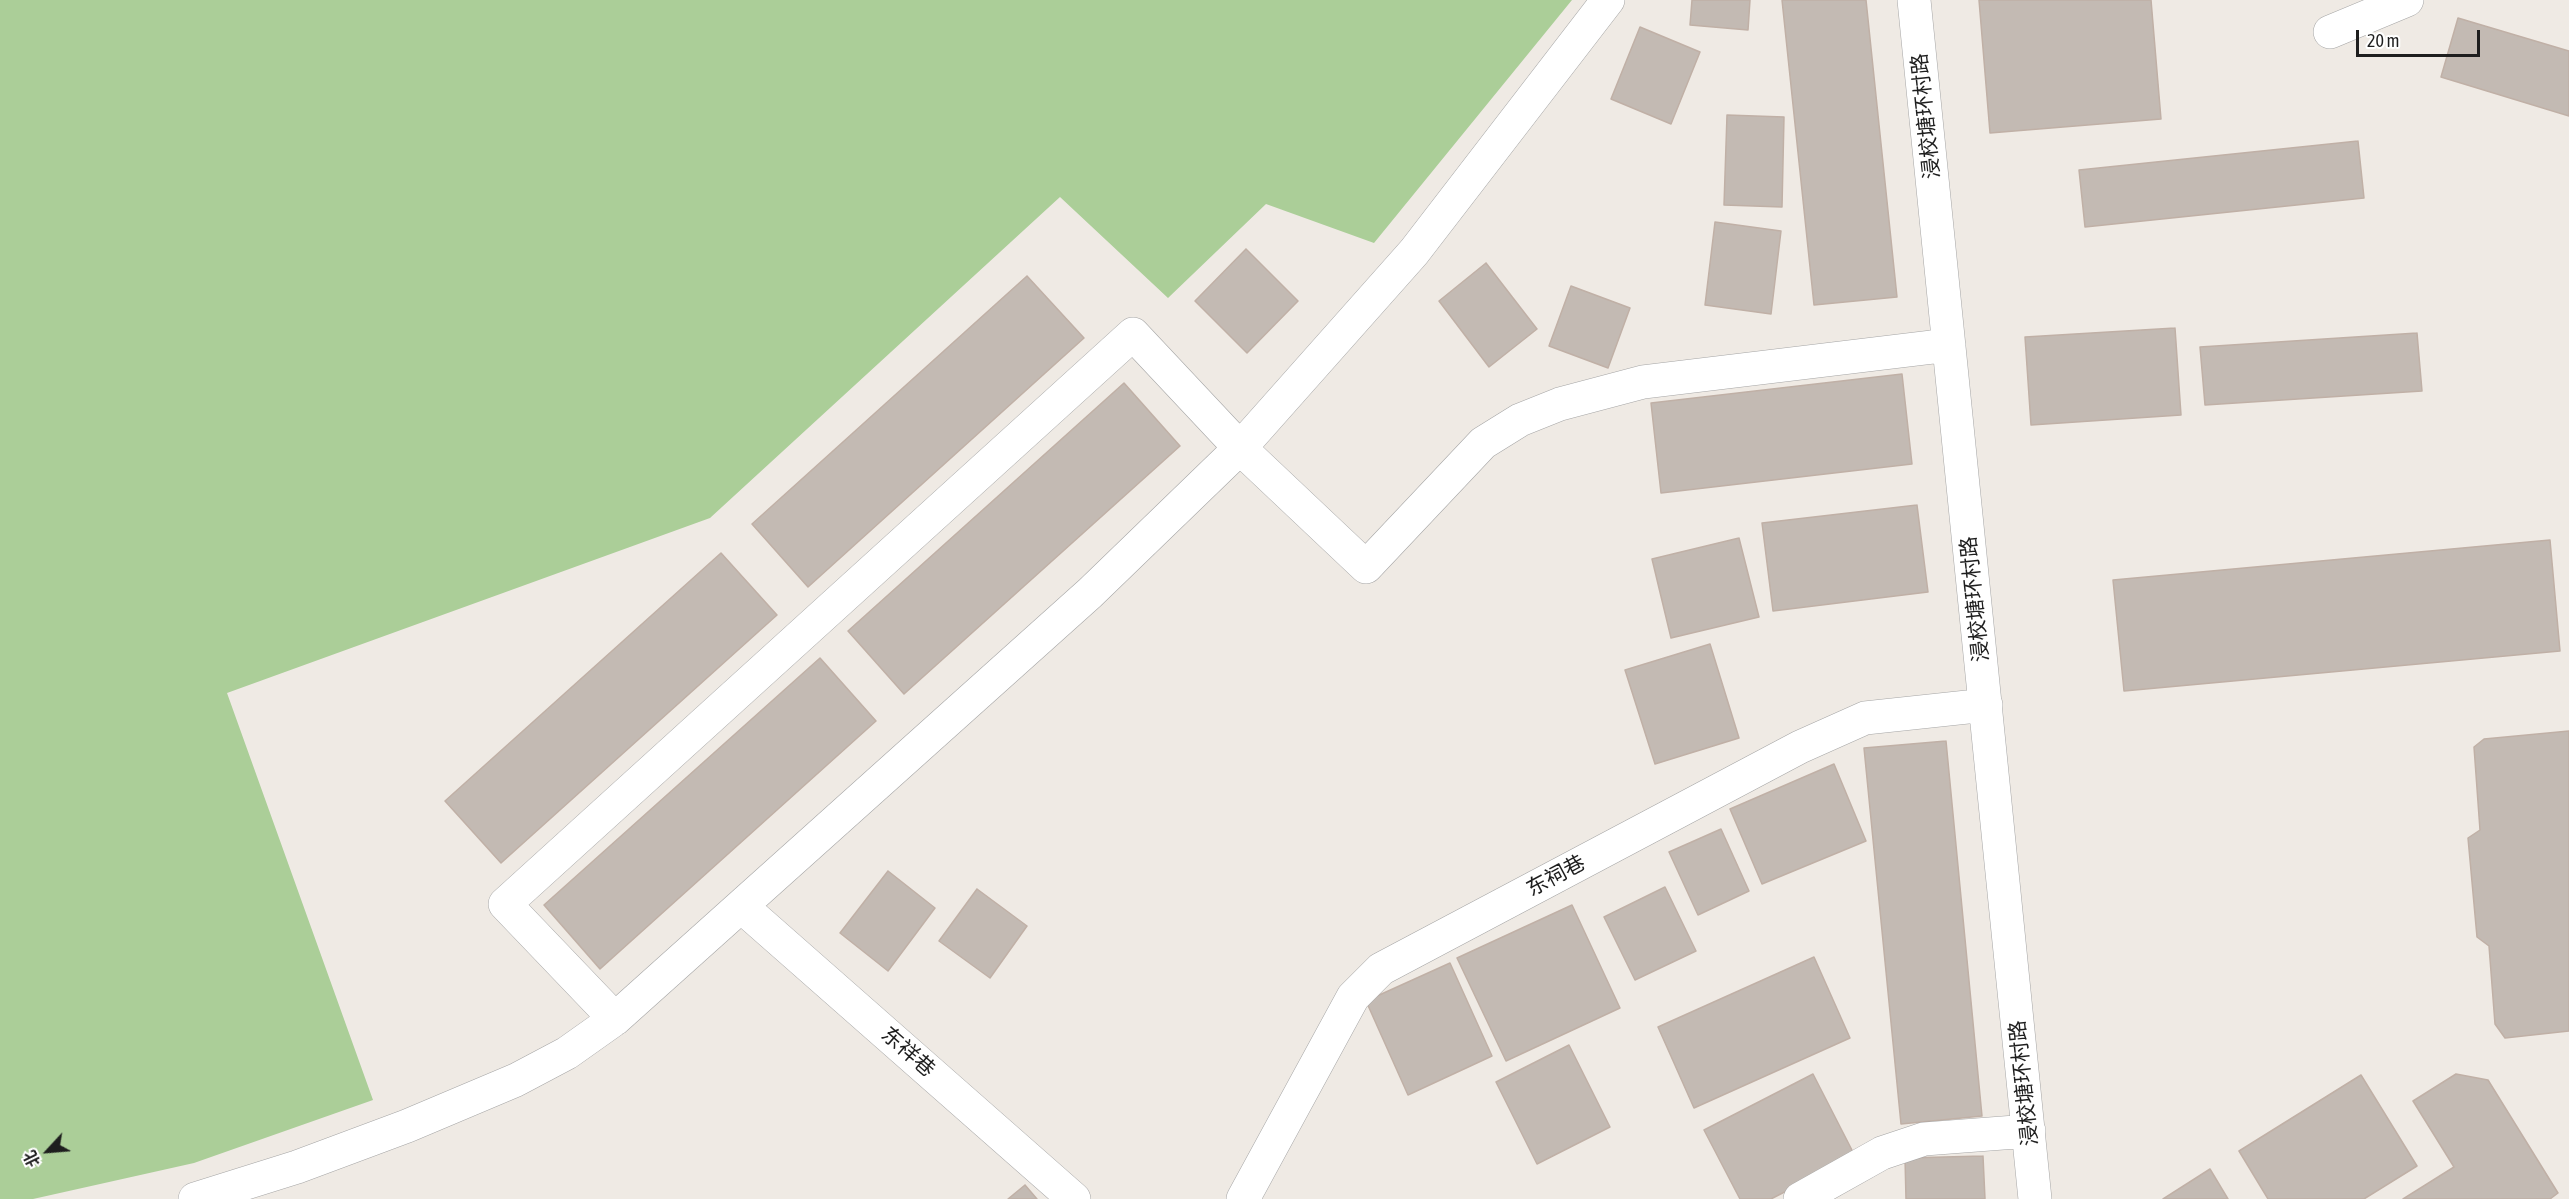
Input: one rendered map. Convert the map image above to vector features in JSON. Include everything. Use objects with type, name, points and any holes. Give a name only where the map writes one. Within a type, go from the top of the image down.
[{"type":"street","points":[[195,1199],[297,1167],[407,1126],[516,1080],[567,1053],[615,1019],[1090,593],[1240,448],[1414,252],[1608,0]]},
{"type":"street","name":"浸校塘环村路","points":[[1914,0],[2029,1131],[2044,1195]]},
{"type":"street","points":[[2330,32],[2407,0]]},
{"type":"street","points":[[615,1019],[505,904],[1133,334],[1240,448],[1366,567],[1483,443],[1520,420],[1550,408],[1643,382],[1949,345]]},
{"type":"street","name":"东祠巷","points":[[1243,1199],[1353,997],[1381,969],[1800,747],[1865,718],[1986,705]]},
{"type":"street","name":"东祥巷","points":[[741,906],[1074,1199]]},
{"type":"street","points":[[1800,1199],[1882,1153],[1924,1139],[2029,1131]]},
{"type":"green space","points":[[0,0],[1572,0],[1374,243],[1266,204],[1168,298],[1060,197],[710,518],[227,693],[373,1100],[194,1163],[33,1199],[0,1199]]},
{"type":"building","points":[[1692,0],[1750,0],[1748,30],[1690,25]]},
{"type":"building","points":[[1782,0],[1866,0],[1897,297],[1814,305]]},
{"type":"building","points":[[1979,0],[2151,0],[2161,119],[1990,133]]},
{"type":"building","points":[[2458,18],[2569,51],[2569,116],[2441,77]]},
{"type":"building","points":[[1640,27],[1700,52],[1671,124],[1611,99]]},
{"type":"building","points":[[1727,115],[1784,117],[1782,207],[1724,205]]},
{"type":"building","points":[[2358,141],[2364,198],[2085,227],[2079,170]]},
{"type":"building","points":[[1715,222],[1781,231],[1771,314],[1705,305]]},
{"type":"building","points":[[1246,249],[1298,301],[1247,353],[1195,301]]},
{"type":"building","points":[[1486,263],[1537,329],[1489,367],[1439,301]]},
{"type":"building","points":[[1027,276],[1084,338],[808,587],[752,524]]},
{"type":"building","points":[[1571,286],[1630,308],[1608,368],[1549,346]]},
{"type":"building","points":[[2175,328],[2181,415],[2031,425],[2025,337]]},
{"type":"building","points":[[2417,333],[2422,391],[2205,405],[2200,347]]},
{"type":"building","points":[[1902,374],[1912,464],[1661,493],[1651,403]]},
{"type":"building","points":[[1124,383],[1180,446],[904,694],[848,631]]},
{"type":"building","points":[[1917,505],[1928,592],[1773,611],[1762,523]]},
{"type":"building","points":[[1739,538],[1759,617],[1671,638],[1652,559]]},
{"type":"building","points":[[2550,540],[2560,651],[2124,691],[2113,580]]},
{"type":"building","points":[[721,553],[777,615],[501,863],[445,801]]},
{"type":"building","points":[[1710,644],[1739,738],[1655,764],[1625,670]]},
{"type":"building","points":[[820,658],[876,721],[600,969],[544,905]]},
{"type":"building","points":[[2569,731],[2569,1031],[2505,1038],[2495,1024],[2489,946],[2477,937],[2468,838],[2480,830],[2474,747],[2484,739]]},
{"type":"building","points":[[1946,741],[1982,1116],[1901,1124],[1864,748]]},
{"type":"building","points":[[1834,764],[1866,841],[1762,884],[1730,809]]},
{"type":"building","points":[[1721,829],[1749,891],[1698,915],[1669,852]]},
{"type":"building","points":[[888,871],[935,908],[888,971],[840,933]]},
{"type":"building","points":[[1665,887],[1696,951],[1635,980],[1604,917]]},
{"type":"building","points":[[977,889],[1027,926],[990,978],[939,941]]},
{"type":"building","points":[[1572,905],[1620,1008],[1506,1061],[1457,958]]},
{"type":"building","points":[[1814,957],[1850,1038],[1694,1108],[1658,1027]]},
{"type":"building","points":[[1450,963],[1492,1056],[1408,1095],[1366,1001]]},
{"type":"building","points":[[1569,1045],[1610,1127],[1537,1164],[1496,1082]]},
{"type":"building","points":[[1813,1074],[1855,1156],[1771,1199],[1740,1199],[1704,1130]]},
{"type":"building","points":[[2456,1074],[2488,1080],[2558,1193],[2550,1199],[2403,1199],[2454,1167],[2413,1101]]},
{"type":"building","points":[[2361,1075],[2417,1166],[2364,1199],[2268,1199],[2239,1151]]},
{"type":"building","points":[[1983,1156],[1985,1199],[1906,1199],[1905,1158]]},
{"type":"building","points":[[2210,1169],[2228,1199],[2163,1199]]},
{"type":"building","points":[[1025,1185],[1037,1199],[1008,1199]]}]
